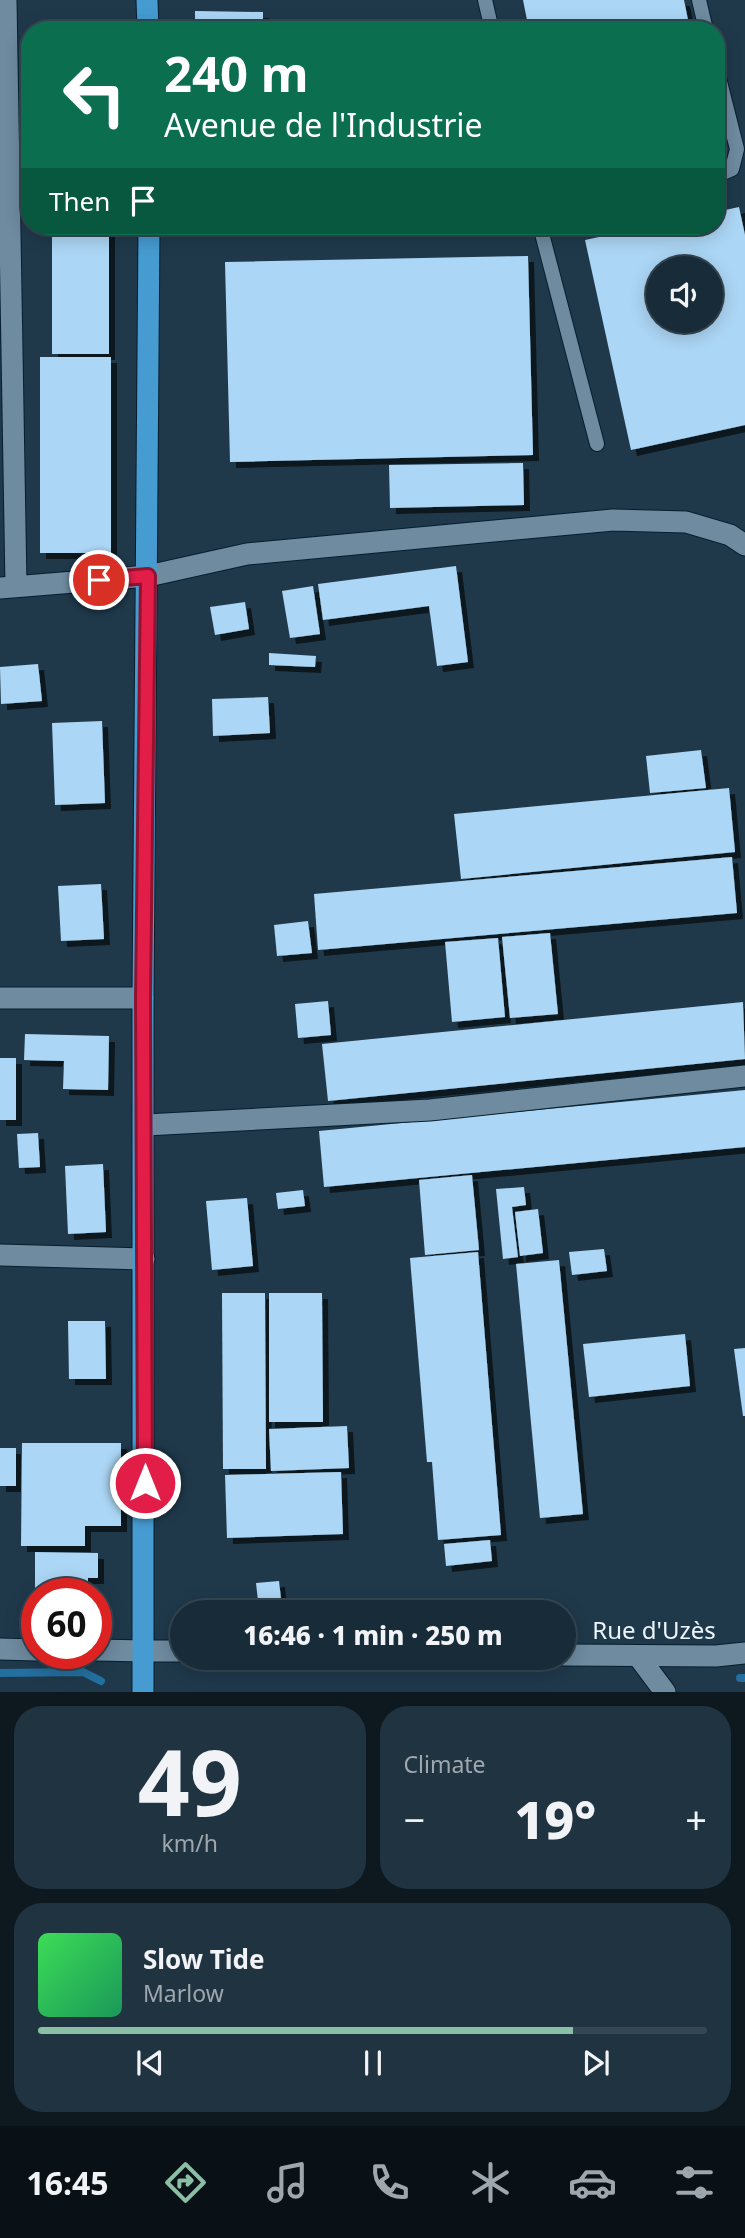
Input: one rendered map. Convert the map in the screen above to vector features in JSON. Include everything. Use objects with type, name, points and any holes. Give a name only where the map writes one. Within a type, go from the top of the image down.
[{"type":"main road","points":[[147,0],[148,21]]},
{"type":"main road","points":[[143,1692],[146,1651],[143,998],[149,235]]},
{"type":"street","points":[[6,0],[8,587],[148,576],[247,554],[613,520],[686,522],[730,535],[745,545]]},
{"type":"street","points":[[0,998],[143,998]]},
{"type":"street","points":[[145,1125],[429,1110],[745,1076]]},
{"type":"street","points":[[0,1255],[144,1259]]},
{"type":"street","points":[[0,1649],[21,1650]]},
{"type":"street","points":[[112,1650],[170,1651]]},
{"type":"street","name":"Rue d'Uzès","points":[[576,1655],[716,1656],[745,1653]]},
{"type":"street","points":[[638,1656],[665,1692]]},
{"type":"lane","points":[[485,0],[490,21]]},
{"type":"lane","points":[[699,0],[704,21]]},
{"type":"lane","points":[[725,102],[737,149],[732,169],[725,172]]},
{"type":"lane","points":[[542,235],[597,444]]},
{"type":"building","points":[[523,0],[684,0],[688,21],[527,21]]},
{"type":"building","points":[[195,11],[263,12],[263,21],[195,21]]},
{"type":"building","points":[[739,207],[745,235],[745,425],[631,450],[585,240],[608,235],[725,235],[725,210]]},
{"type":"building","points":[[52,235],[109,235],[109,354],[52,354]]},
{"type":"building","points":[[528,256],[533,455],[230,462],[225,262]]},
{"type":"building","points":[[40,357],[111,357],[111,553],[40,553]]},
{"type":"building","points":[[523,463],[524,505],[390,508],[389,465]]},
{"type":"building","points":[[456,566],[468,662],[437,666],[429,606],[323,620],[318,584]]},
{"type":"building","points":[[313,586],[320,634],[290,638],[282,591]]},
{"type":"building","points":[[245,602],[249,629],[215,635],[210,607]]},
{"type":"building","points":[[269,653],[316,656],[315,667],[269,665]]},
{"type":"building","points":[[38,664],[42,701],[1,704],[0,667]]},
{"type":"building","points":[[268,697],[270,733],[213,736],[212,699]]},
{"type":"building","points":[[102,721],[105,803],[55,805],[52,723]]},
{"type":"building","points":[[701,750],[706,788],[650,793],[646,756]]},
{"type":"building","points":[[729,788],[735,852],[461,879],[454,814]]},
{"type":"building","points":[[732,857],[737,913],[318,950],[314,894]]},
{"type":"building","points":[[101,884],[104,939],[61,941],[58,886]]},
{"type":"building","points":[[308,921],[312,953],[277,956],[274,925]]},
{"type":"building","points":[[550,933],[558,1014],[510,1018],[502,937]]},
{"type":"building","points":[[498,938],[505,1017],[452,1022],[445,942]]},
{"type":"building","points":[[328,1001],[331,1035],[298,1038],[295,1004]]},
{"type":"building","points":[[743,1002],[745,1059],[328,1101],[322,1044]]},
{"type":"building","points":[[25,1034],[109,1036],[108,1090],[63,1089],[64,1061],[24,1060]]},
{"type":"building","points":[[0,1058],[16,1058],[16,1120],[0,1120]]},
{"type":"building","points":[[745,1090],[745,1147],[324,1187],[319,1131]]},
{"type":"building","points":[[38,1133],[40,1167],[19,1168],[17,1134]]},
{"type":"building","points":[[103,1164],[106,1232],[68,1234],[65,1166]]},
{"type":"building","points":[[472,1175],[479,1250],[425,1255],[419,1180]]},
{"type":"building","points":[[524,1187],[526,1205],[512,1207],[518,1257],[503,1259],[496,1189]]},
{"type":"building","points":[[303,1190],[305,1206],[278,1209],[276,1193]]},
{"type":"building","points":[[247,1198],[253,1266],[212,1270],[206,1201]]},
{"type":"building","points":[[538,1209],[543,1253],[520,1256],[515,1212]]},
{"type":"building","points":[[604,1249],[607,1271],[572,1275],[569,1252]]},
{"type":"building","points":[[478,1252],[501,1535],[438,1540],[432,1462],[427,1462],[410,1258]]},
{"type":"building","points":[[559,1260],[583,1514],[540,1518],[516,1264]]},
{"type":"building","points":[[222,1293],[265,1293],[266,1469],[223,1469]]},
{"type":"building","points":[[269,1293],[322,1293],[323,1422],[269,1422]]},
{"type":"building","points":[[68,1321],[105,1321],[106,1379],[69,1379]]},
{"type":"building","points":[[685,1334],[690,1386],[589,1397],[583,1344]]},
{"type":"building","points":[[745,1348],[745,1416],[743,1416],[734,1349]]},
{"type":"building","points":[[347,1426],[349,1468],[271,1471],[269,1429]]},
{"type":"building","points":[[22,1443],[121,1443],[121,1526],[85,1526],[85,1546],[21,1546]]},
{"type":"building","points":[[0,1448],[16,1448],[16,1486],[0,1486]]},
{"type":"building","points":[[341,1472],[343,1534],[227,1538],[225,1475]]},
{"type":"building","points":[[490,1540],[492,1561],[446,1566],[444,1544]]},
{"type":"building","points":[[35,1552],[98,1553],[98,1578],[35,1578]]},
{"type":"building","points":[[279,1581],[281,1599],[258,1600],[256,1583]]},
{"type":"waterway","points":[[0,1673],[83,1672],[101,1681]]},
{"type":"waterway","points":[[740,1678],[745,1678]]},
{"type":"route","points":[[99,580],[148,576],[143,998],[145,1483]]}]
